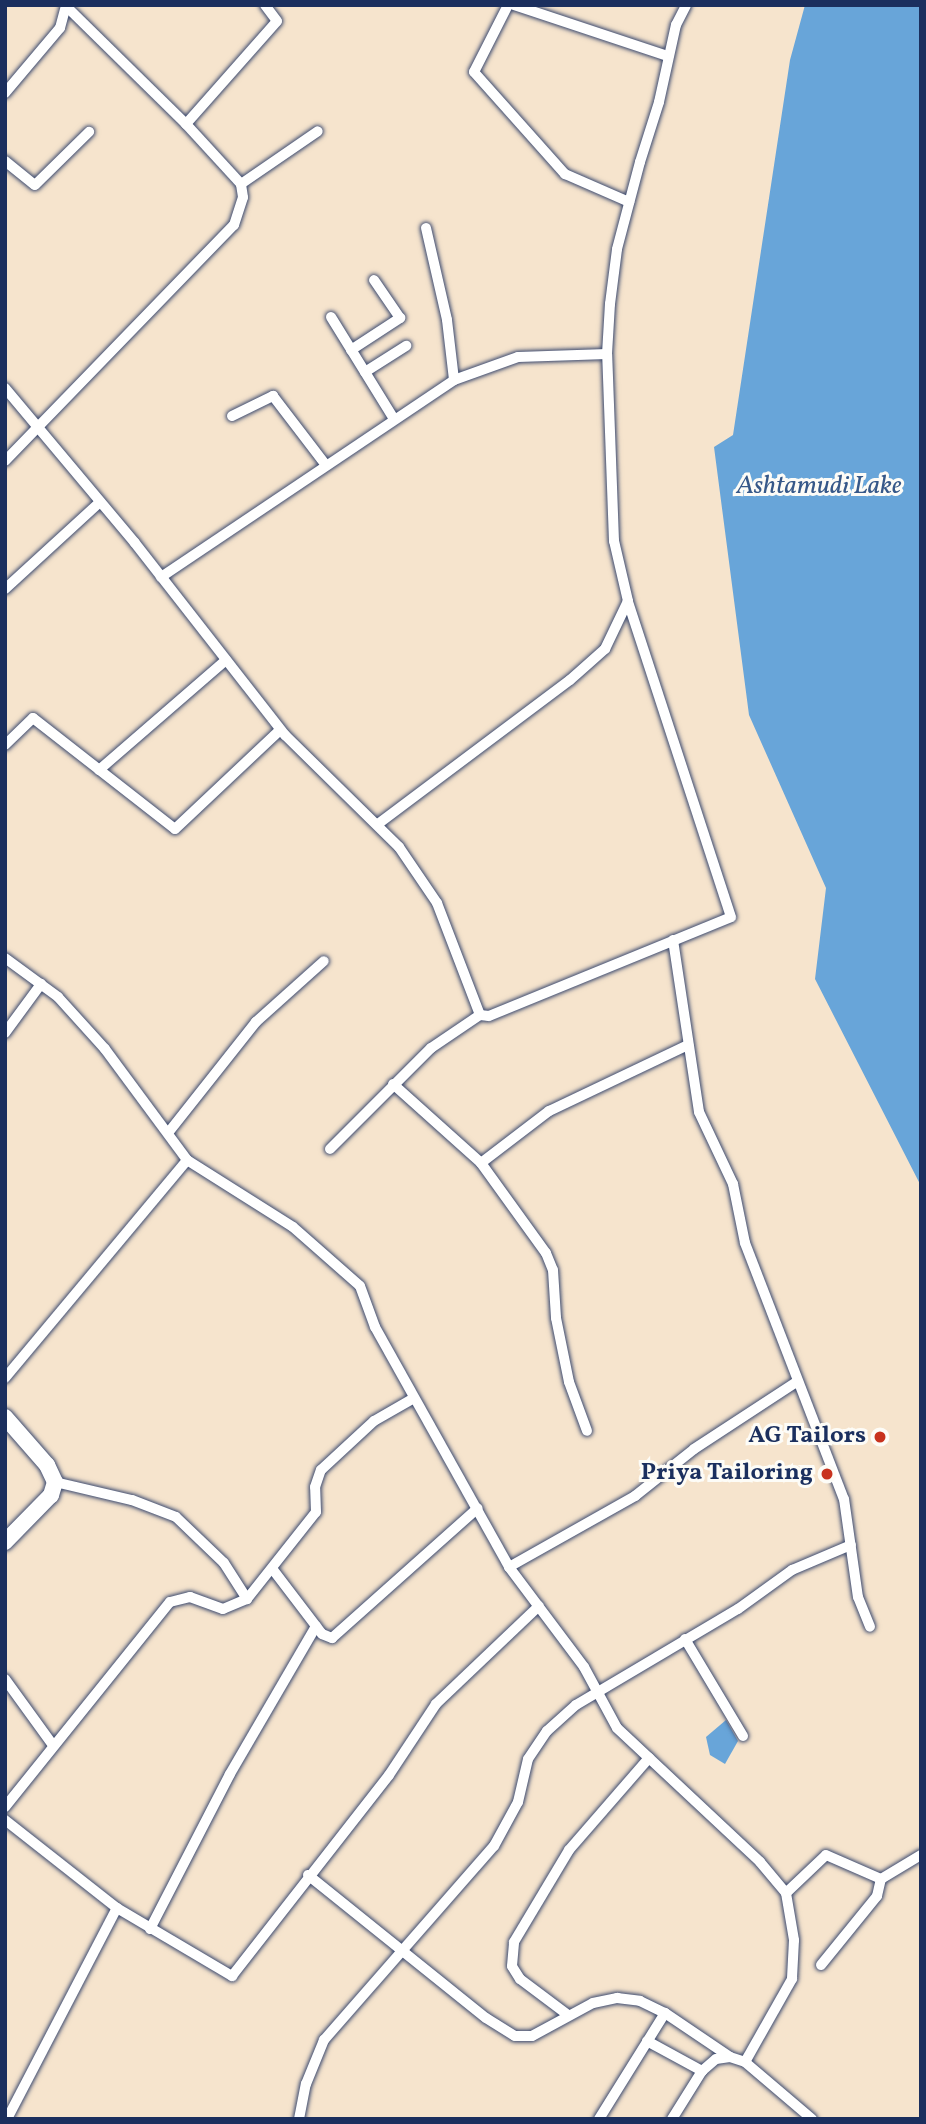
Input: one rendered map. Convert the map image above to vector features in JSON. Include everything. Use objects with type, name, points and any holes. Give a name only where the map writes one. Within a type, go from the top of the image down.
[{"type":"street","points":[[186,124],[277,21],[265,5]]},
{"type":"street","points":[[508,5],[474,72],[565,174],[629,202]]},
{"type":"street","points":[[514,5],[667,56]]},
{"type":"street","points":[[330,1149],[431,1048],[480,1015],[489,1016],[731,917],[628,601],[614,541],[607,354],[617,249],[659,102],[667,56],[686,5]]},
{"type":"street","points":[[5,93],[60,28],[66,6],[186,124],[241,184],[241,210],[234,225],[5,461]]},
{"type":"street","points":[[241,184],[318,131]]},
{"type":"street","points":[[5,161],[35,185],[89,132]]},
{"type":"street","points":[[426,228],[447,320],[454,380]]},
{"type":"street","points":[[351,350],[400,318],[374,280]]},
{"type":"street","points":[[331,317],[394,419]]},
{"type":"street","points":[[365,372],[406,346]]},
{"type":"street","points":[[161,577],[325,464],[454,380],[519,357],[607,354]]},
{"type":"street","points":[[5,388],[161,577],[281,730],[378,824],[437,903],[480,1015]]},
{"type":"street","points":[[232,416],[273,396],[325,464]]},
{"type":"street","points":[[5,589],[100,502]]},
{"type":"street","points":[[378,824],[605,649],[628,601]]},
{"type":"street","points":[[99,770],[226,660]]},
{"type":"street","points":[[5,745],[33,718],[175,829],[281,730]]},
{"type":"street","points":[[673,940],[699,1112],[733,1184],[745,1243],[844,1499],[858,1597],[870,1627]]},
{"type":"street","points":[[5,958],[41,984],[121,1068],[187,1160],[293,1227],[346,1270],[360,1286],[375,1327],[509,1567],[598,1691],[617,1728],[760,1862],[786,1893],[794,1940],[792,1979],[746,2062]]},
{"type":"street","points":[[168,1133],[256,1022],[324,961]]},
{"type":"street","points":[[5,1033],[41,984]]},
{"type":"street","points":[[481,1163],[549,1111],[688,1045]]},
{"type":"street","points":[[393,1084],[481,1163],[553,1270],[556,1318],[569,1382],[587,1431]]},
{"type":"street","points":[[5,1378],[187,1160]]},
{"type":"street","points":[[509,1567],[635,1496],[694,1449],[798,1381]]},
{"type":"street","points":[[5,1807],[52,1744],[170,1602],[190,1597],[223,1609],[247,1599],[274,1571],[316,1512],[315,1487],[321,1470],[374,1422],[414,1398]]},
{"type":"street","points":[[5,1417],[47,1465],[55,1482],[51,1495],[5,1542]]},
{"type":"street","points":[[55,1482],[132,1500],[176,1517],[224,1563],[247,1599]]},
{"type":"street","points":[[274,1571],[316,1626],[327,1637],[337,1635],[478,1508]]},
{"type":"street","points":[[299,2119],[306,2084],[324,2040],[494,1846],[518,1802],[534,1745],[561,1718],[598,1691],[792,1570],[851,1545]]},
{"type":"street","points":[[5,1820],[117,1908],[232,1976],[308,1875],[389,1775],[436,1703],[539,1606]]},
{"type":"street","points":[[150,1928],[230,1774],[316,1626]]},
{"type":"street","points":[[685,1639],[743,1736]]},
{"type":"street","points":[[5,1679],[52,1744]]},
{"type":"street","points":[[568,2014],[520,1979],[513,1966],[514,1942],[569,1850],[649,1758]]},
{"type":"street","points":[[786,1893],[826,1855],[881,1879]]},
{"type":"street","points":[[821,1965],[877,1896],[881,1879],[921,1855]]},
{"type":"street","points":[[308,1875],[486,2018],[515,2036],[532,2036],[568,2014],[617,1997],[640,2001],[665,2013],[730,2057],[746,2062],[812,2119]]},
{"type":"street","points":[[7,2119],[117,1908]]},
{"type":"street","points":[[599,2119],[665,2013]]},
{"type":"street","points":[[647,2041],[702,2071]]},
{"type":"street","points":[[672,2119],[702,2071],[716,2059],[730,2057]]},
{"type":"water","name":"Ashtamudi Lake","points":[[805,5],[921,5],[921,1186],[815,979],[826,888],[749,715],[714,447],[733,435],[790,60]]},
{"type":"water","points":[[726,1720],[738,1741],[725,1764],[710,1755],[706,1737]]},
{"type":"place","name":"AG Tailors","points":[[880,1437]]},
{"type":"place","name":"Priya Tailoring","points":[[827,1474]]}]
